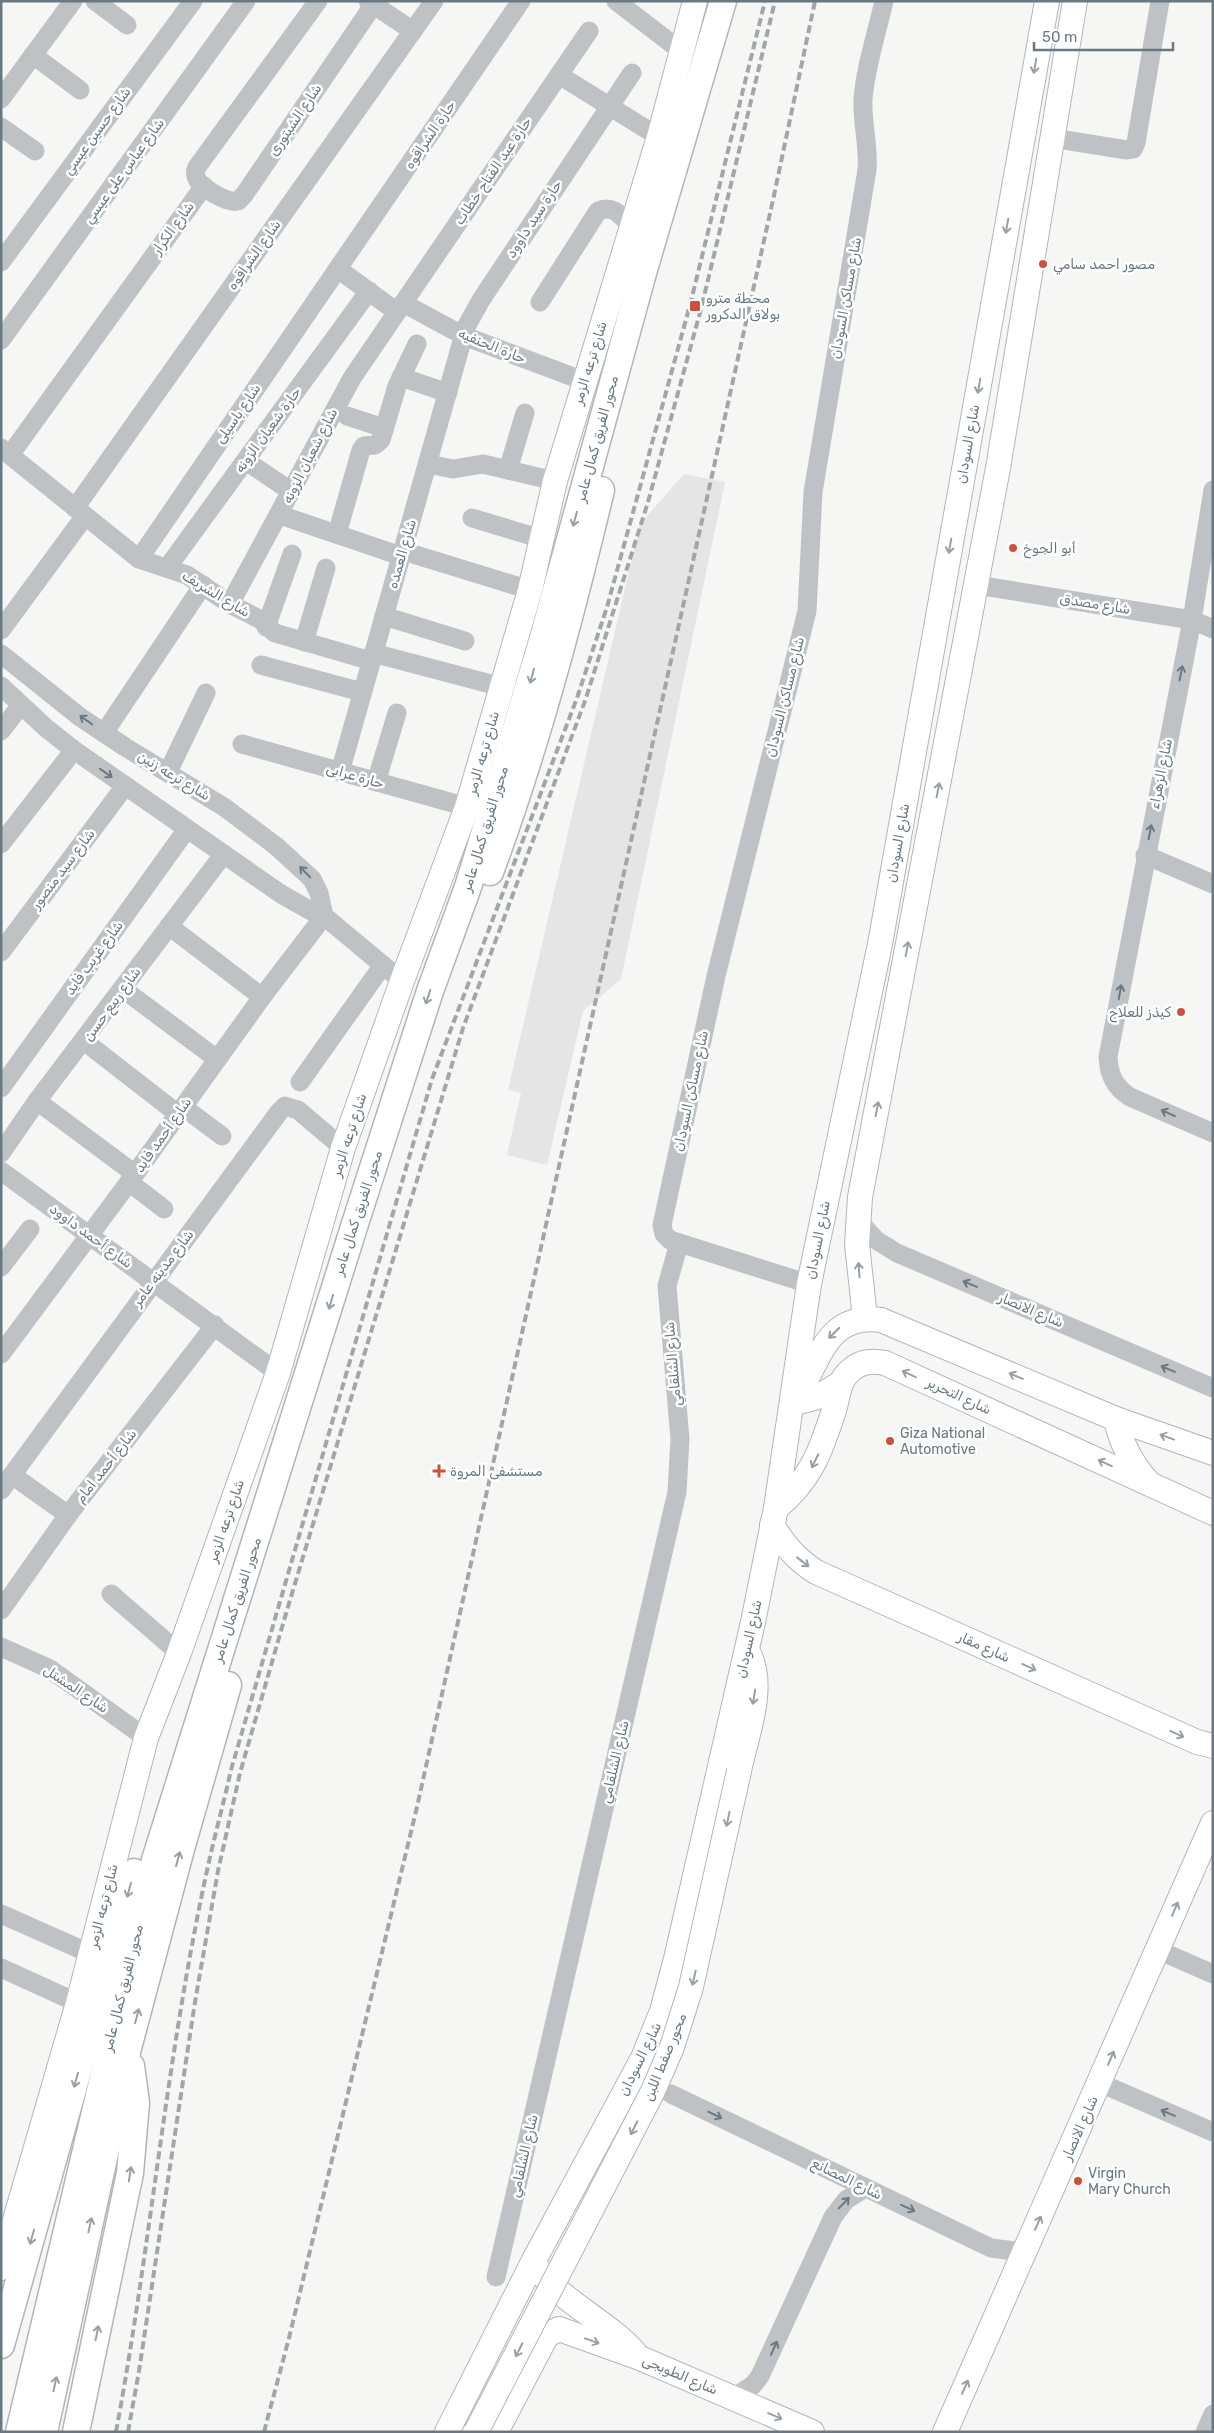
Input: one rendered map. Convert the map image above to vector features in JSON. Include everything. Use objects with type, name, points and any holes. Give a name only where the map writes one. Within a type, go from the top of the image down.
[{"type":"highway","name":"محور الفريق كمال عامر","points":[[18,2432],[149,1882],[178,1783],[367,1184],[488,824],[543,638],[643,273],[723,1]]},
{"type":"highway","name":"محور الفريق كمال عامر","points":[[44,2432],[128,2048],[180,1850],[228,1688],[446,996],[510,819],[548,693],[658,276],[724,56],[738,1]]},
{"type":"highway","points":[[1,2345],[140,1855],[153,1823],[178,1783]]},
{"type":"highway","points":[[76,2432],[126,2198],[133,2147],[136,2103],[128,2048]]},
{"type":"main road","name":"شارع ترعه الزمر","points":[[1,2268],[78,2003],[146,1738],[179,1653],[278,1373],[343,1148],[402,982],[468,807],[530,590],[555,481],[659,137],[695,1]]},
{"type":"main road","name":"شارع السودان","points":[[447,2432],[533,2262],[643,2058],[662,2011],[676,1959],[747,1650],[774,1516],[809,1284],[880,944],[1047,1]]},
{"type":"main road","name":"شارع السودان","points":[[865,1318],[858,1269],[858,1220],[862,1184],[977,585],[1075,1]]},
{"type":"main road","points":[[792,1404],[827,1340],[837,1329],[850,1321],[865,1318],[895,1325],[1116,1419],[1213,1453]]},
{"type":"main road","name":"شارع التحرير","points":[[774,1516],[813,1466],[831,1419],[841,1383],[846,1374],[860,1364],[877,1361],[885,1362],[1213,1513]]},
{"type":"main road","points":[[792,1404],[818,1397],[841,1383]]},
{"type":"main road","points":[[1116,1419],[1122,1443],[1129,1458],[1149,1483]]},
{"type":"main road","name":"شارع مقار","points":[[774,1516],[790,1551],[816,1572],[1188,1738],[1213,1746]]},
{"type":"main road","name":"محور صفط اللبن","points":[[476,2432],[653,2092],[683,2018],[696,1967],[756,1693],[755,1671],[747,1650]]},
{"type":"main road","name":"شارع الانصار","points":[[945,2432],[1100,2084],[1213,1823]]},
{"type":"main road","points":[[533,2262],[560,2291],[616,2333],[640,2358]]},
{"type":"main road","points":[[496,2432],[547,2335],[508,2313]]},
{"type":"main road","name":"شارع الطوبجى","points":[[547,2335],[554,2330],[563,2330],[640,2358],[812,2432]]},
{"type":"street","points":[[1,99],[73,1]]},
{"type":"street","points":[[94,1],[127,25]]},
{"type":"street","name":"شارع حسين عيسي","points":[[1,262],[193,1]]},
{"type":"street","name":"شارع عباس على عيسي","points":[[1,340],[246,1]]},
{"type":"street","points":[[204,186],[196,178],[195,172],[199,162],[318,1]]},
{"type":"street","name":"شارع الشراقوه","points":[[1,630],[80,512],[434,1]]},
{"type":"street","name":"حارة الشراقوه","points":[[338,269],[521,1]]},
{"type":"street","points":[[616,1],[681,50]]},
{"type":"street","name":"شارع مساكن السودان","points":[[809,1284],[670,1240],[664,1234],[662,1224],[716,976],[806,611],[813,492],[868,170],[868,144],[863,100],[884,1]]},
{"type":"street","points":[[1052,138],[1127,150],[1133,149],[1136,144],[1160,1]]},
{"type":"street","points":[[371,3],[413,31]]},
{"type":"street","name":"شارع الشبتورى","points":[[204,186],[230,202],[241,198],[371,3]]},
{"type":"street","name":"حارة عبد الفتاح خطاب","points":[[400,307],[589,31]]},
{"type":"street","points":[[33,56],[80,90]]},
{"type":"street","name":"حارة سيد داوود","points":[[464,336],[472,314],[632,73]]},
{"type":"street","points":[[559,75],[659,137]]},
{"type":"street","points":[[1,127],[35,151]]},
{"type":"street","name":"شارع الكرار","points":[[6,452],[204,186]]},
{"type":"street","points":[[540,302],[598,211],[610,208],[616,210],[632,227]]},
{"type":"street","name":"حارة الحنفيه","points":[[338,269],[369,291],[400,307],[464,336],[584,381]]},
{"type":"street","name":"شارع باسيلى","points":[[139,559],[338,269]]},
{"type":"street","name":"حارة شعبان الزونه","points":[[167,568],[369,291]]},
{"type":"street","name":"شارع شعبان الزونه","points":[[230,604],[280,515],[342,394],[400,307]]},
{"type":"street","name":"شارع العمده","points":[[340,772],[464,336]]},
{"type":"street","points":[[337,534],[361,450],[366,445],[375,445],[379,442],[401,377],[417,344]]},
{"type":"street","points":[[401,377],[448,393]]},
{"type":"street","points":[[508,470],[525,413]]},
{"type":"street","points":[[347,416],[384,428]]},
{"type":"street","name":"شارع الشريف","points":[[6,452],[139,559],[187,575],[230,604],[260,620],[275,633],[304,642],[502,687]]},
{"type":"street","points":[[246,461],[292,492]]},
{"type":"street","points":[[428,464],[453,469],[483,464],[555,481]]},
{"type":"street","name":"شارع الزهراء","points":[[1213,490],[1192,620],[1145,855],[1108,1057],[1110,1075],[1120,1090],[1130,1097],[1213,1133]]},
{"type":"street","points":[[280,515],[337,534],[530,590]]},
{"type":"street","points":[[472,518],[542,538]]},
{"type":"street","points":[[266,627],[292,554]]},
{"type":"street","points":[[304,642],[326,568]]},
{"type":"street","name":"شارع مصدق","points":[[977,585],[1192,620],[1213,629]]},
{"type":"street","points":[[104,733],[203,586]]},
{"type":"street","points":[[384,616],[465,642]]},
{"type":"street","name":"شارع ترعه زنين","points":[[1,654],[34,682],[104,733],[224,807],[301,868],[312,879],[319,893],[324,916]]},
{"type":"street","points":[[262,665],[362,692]]},
{"type":"street","points":[[1,686],[21,706],[74,750],[297,904],[324,916],[402,982]]},
{"type":"street","points":[[168,772],[206,693]]},
{"type":"street","points":[[1,731],[21,706]]},
{"type":"street","points":[[376,782],[397,713]]},
{"type":"street","name":"حارة عرابى","points":[[242,744],[468,807]]},
{"type":"street","points":[[1,844],[74,750]]},
{"type":"street","name":"شارع سيد منصور","points":[[1,952],[125,786]]},
{"type":"street","name":"شارع غريب فايد","points":[[1,1088],[188,829]]},
{"type":"street","name":"شارع ربيع حسن","points":[[1,1153],[37,1101],[123,989],[222,854]]},
{"type":"street","points":[[1145,855],[1213,884]]},
{"type":"street","name":"شارع أحمد فايد","points":[[1,1354],[132,1178],[262,997],[324,916]]},
{"type":"street","points":[[169,926],[262,997]]},
{"type":"street","points":[[300,1082],[383,964]]},
{"type":"street","points":[[123,989],[217,1059]]},
{"type":"street","points":[[84,1041],[180,1110],[222,1136]]},
{"type":"street","points":[[37,1101],[132,1178],[164,1209]]},
{"type":"street","name":"شارع مدينه عامر","points":[[6,1482],[153,1281],[285,1106],[298,1110],[343,1148]]},
{"type":"street","name":"شارع أحمد داوود","points":[[1,1171],[215,1325],[278,1373]]},
{"type":"street","name":"شارع الانصار","points":[[858,1220],[876,1240],[897,1253],[1213,1388]]},
{"type":"street","points":[[1,1267],[30,1229]]},
{"type":"street","name":"شارع الشلقامي","points":[[496,2276],[677,1492],[680,1439],[667,1286],[679,1243]]},
{"type":"street","name":"شارع أحمد امام","points":[[1,1610],[68,1514],[215,1325]]},
{"type":"street","points":[[6,1482],[68,1514]]},
{"type":"street","points":[[111,1594],[179,1653]]},
{"type":"street","name":"شارع المشتل","points":[[1,1647],[50,1669],[146,1738]]},
{"type":"street","points":[[1,1914],[91,1954]]},
{"type":"street","points":[[1158,1950],[1213,1974]]},
{"type":"street","points":[[1,1968],[78,2003]]},
{"type":"street","points":[[1100,2084],[1213,2132]]},
{"type":"street","name":"شارع المصانع","points":[[671,2094],[991,2248],[1015,2251],[1027,2247]]},
{"type":"street","points":[[733,2398],[753,2385],[760,2376],[833,2217],[846,2200],[865,2188]]},
{"type":"street","points":[[1205,2432],[1213,2414]]},
{"type":"shaded area","points":[[684,474],[725,482],[621,979],[583,1011],[547,1165],[507,1155],[521,1093],[508,1090],[640,524]]},
{"type":"railway","points":[[116,2432],[181,2006],[208,1866],[231,1770],[432,1079],[577,698],[607,607],[690,305],[765,1]]},
{"type":"railway","points":[[128,2432],[195,2002],[218,1871],[240,1773],[287,1610],[463,1028],[585,701],[648,502],[701,309],[775,1]]},
{"type":"railway","points":[[264,2432],[289,2338],[417,1807],[773,200],[815,1]]},
{"type":"place","name":"مصور احمد سامي","points":[[1043,264]]},
{"type":"place","name":"محطة مترو بولاق الدكرور","points":[[695,306]]},
{"type":"place","name":"أبو الجوخ","points":[[1013,548]]},
{"type":"place","name":"كيذز للعلاج","points":[[1181,1012]]},
{"type":"place","name":"Giza National Automotive","points":[[890,1441]]},
{"type":"place","name":"مستشفى المروة","points":[[439,1471]]},
{"type":"place","name":"Virgin Mary Church","points":[[1078,2181]]}]
